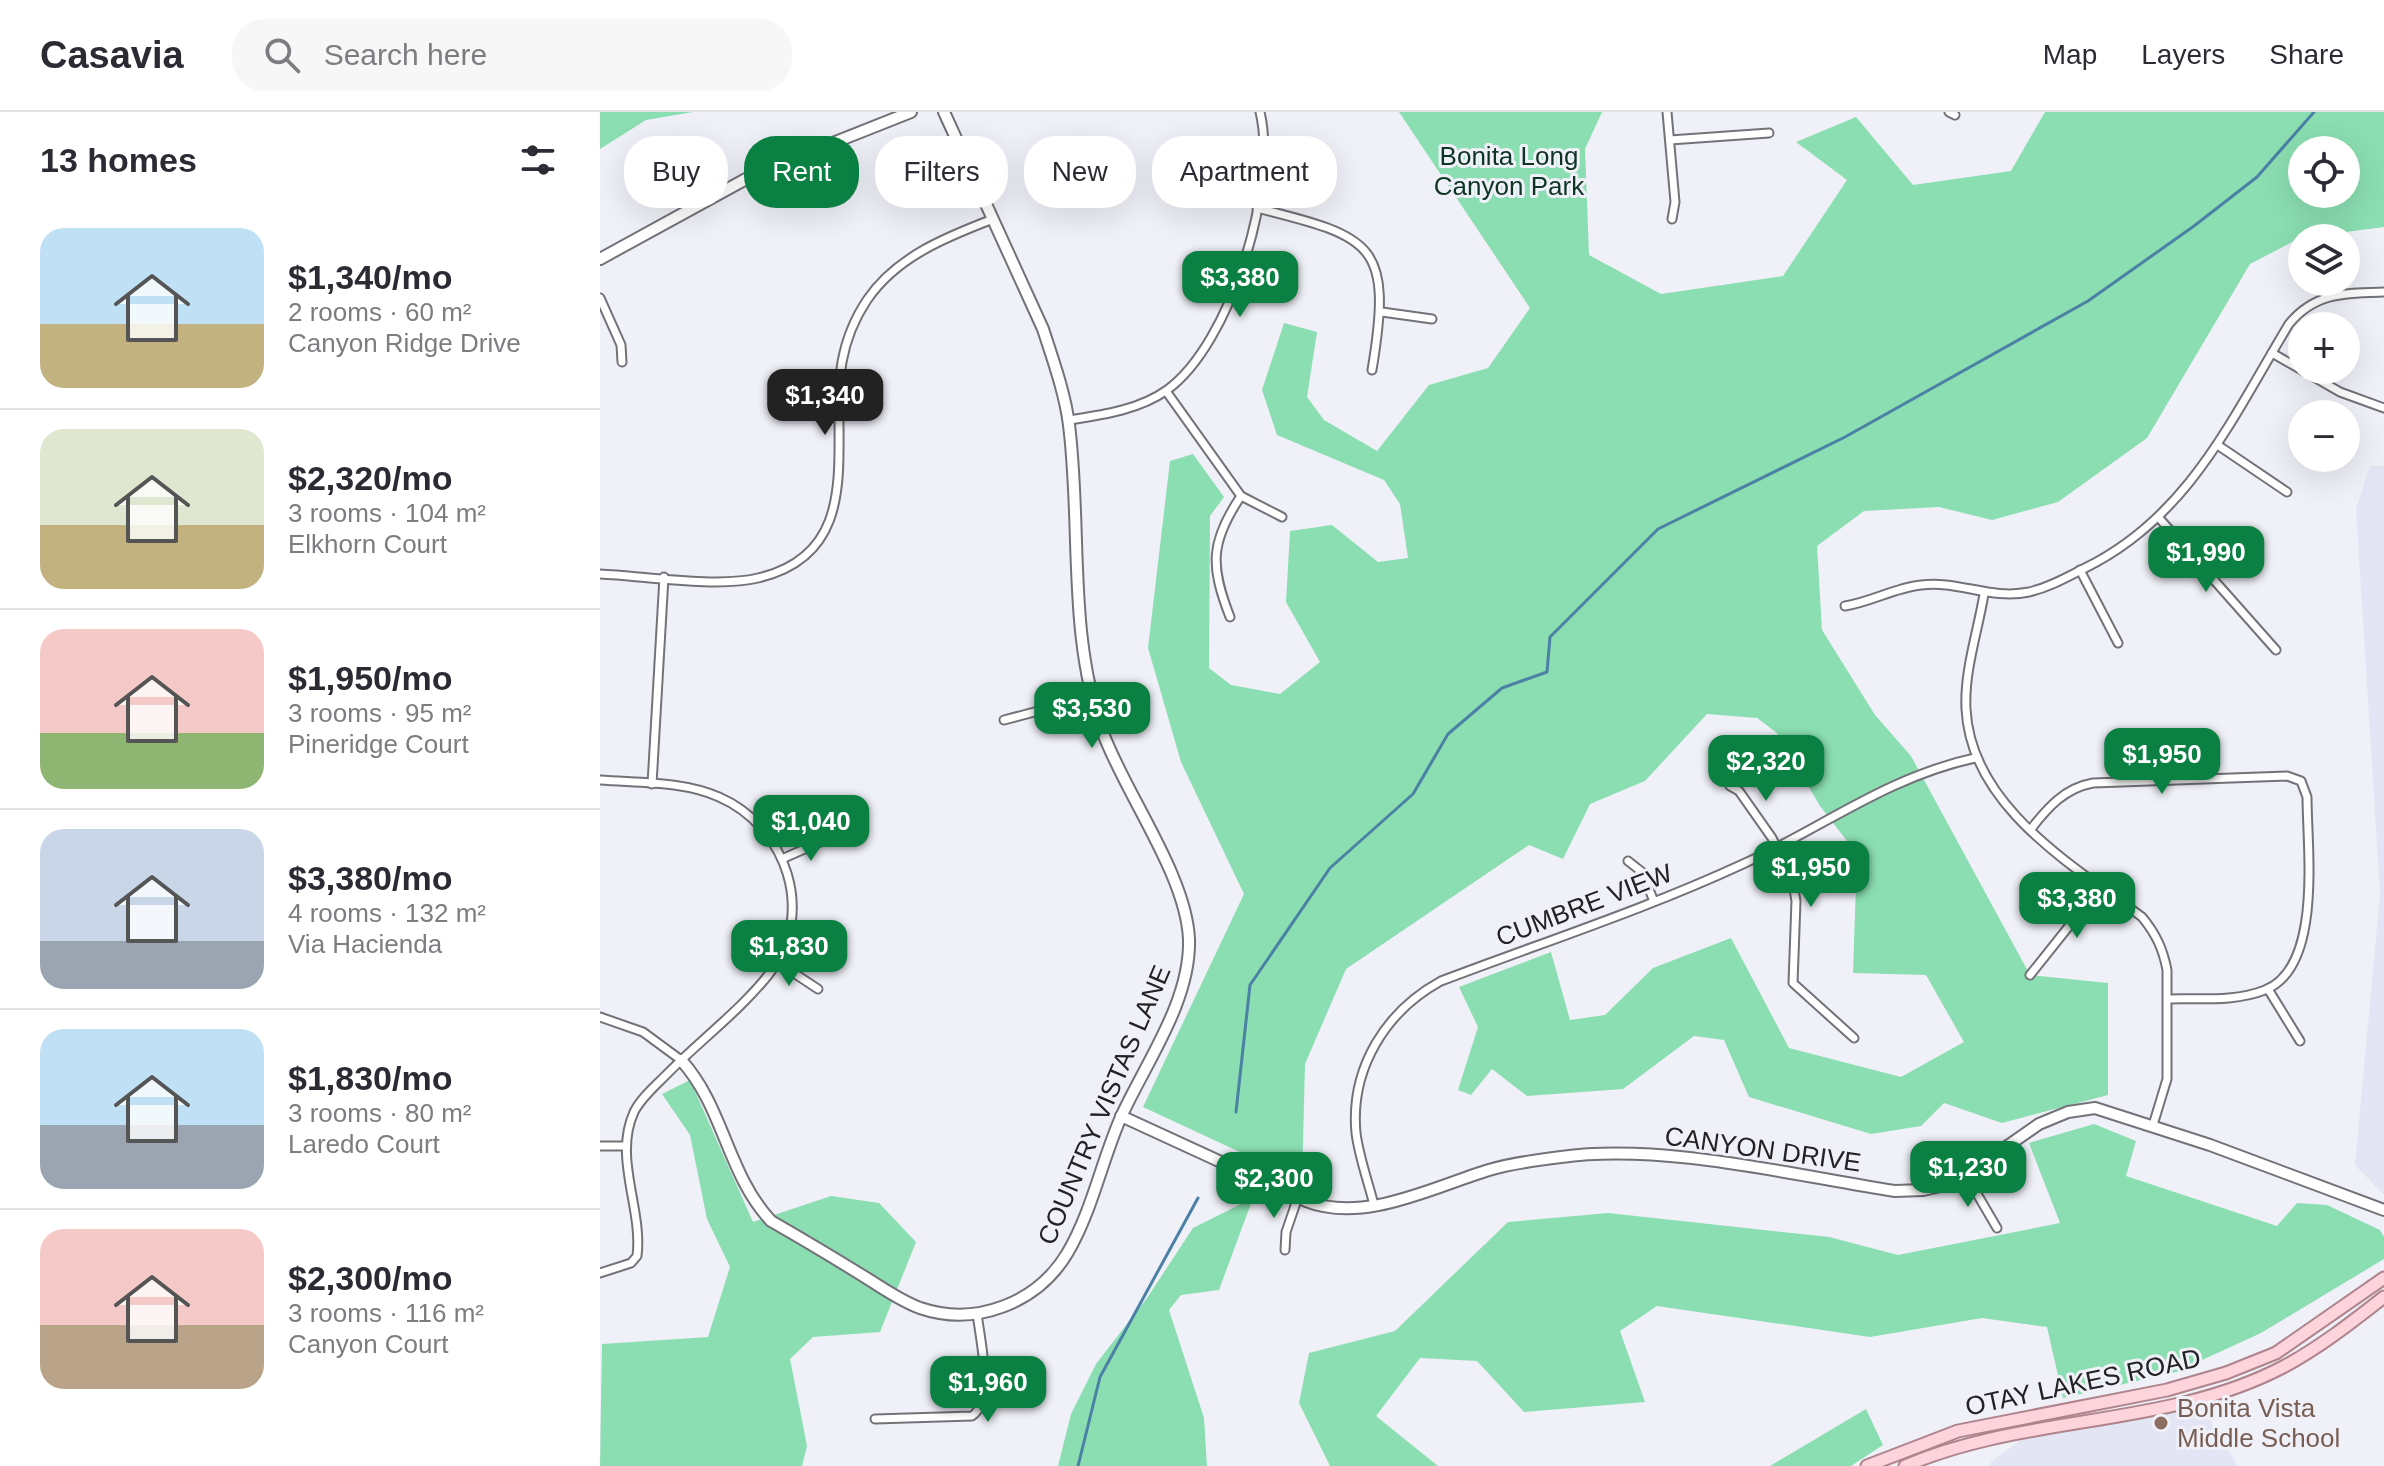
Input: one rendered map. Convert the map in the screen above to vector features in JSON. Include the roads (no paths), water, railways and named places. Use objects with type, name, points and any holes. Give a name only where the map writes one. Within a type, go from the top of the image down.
[{"type":"main road","name":"OTAY LAKES ROAD","points":[[1867,1466],[1958,1431],[2167,1390],[2226,1373],[2276,1353],[2384,1278]]},
{"type":"main road","name":"OTAY LAKES ROAD","points":[[1905,1466],[2015,1432],[2170,1405],[2232,1387],[2282,1367],[2384,1297]]},
{"type":"street","points":[[600,259],[757,173],[911,112]]},
{"type":"street","name":"COUNTRY VISTAS LANE","points":[[600,1017],[653,1037],[681,1060],[710,1097],[736,1172],[755,1204],[771,1221],[909,1304],[942,1313],[977,1313],[1024,1297],[1060,1264],[1078,1232],[1121,1116],[1180,993],[1188,960],[1189,937],[1180,895],[1113,757],[1091,697],[1080,638],[1069,420],[1043,329],[944,112]]},
{"type":"street","points":[[1260,112],[1262,136]]},
{"type":"street","points":[[1667,112],[1675,202],[1672,219]]},
{"type":"street","points":[[1670,140],[1769,133]]},
{"type":"street","points":[[1069,420],[1111,413],[1166,391],[1199,360],[1218,331],[1230,303],[1257,208],[1325,225],[1353,238],[1375,267],[1382,289],[1382,312],[1372,370]]},
{"type":"street","points":[[600,574],[757,578],[789,566],[815,544],[831,517],[838,497],[842,362],[860,311],[883,281],[912,257],[993,219]]},
{"type":"street","points":[[1845,606],[1869,602],[1922,584],[1984,594],[2033,591],[2080,570],[2129,542],[2159,518],[2185,491],[2219,446],[2292,321],[2319,299],[2337,293],[2384,292]]},
{"type":"street","points":[[600,298],[621,345],[622,362]]},
{"type":"street","points":[[1382,312],[1432,319]]},
{"type":"street","points":[[2272,353],[2340,392],[2384,408]]},
{"type":"street","points":[[1166,391],[1241,496],[1282,517]]},
{"type":"street","points":[[2219,446],[2287,492]]},
{"type":"street","points":[[1230,617],[1219,588],[1216,548],[1219,535],[1241,496]]},
{"type":"street","points":[[2159,518],[2276,650]]},
{"type":"street","points":[[2080,570],[2118,643]]},
{"type":"street","points":[[652,784],[664,577]]},
{"type":"street","points":[[1984,594],[1966,692],[1967,720],[1975,758],[2002,803],[2142,917],[2155,932],[2164,953],[2168,999],[2167,1079],[2153,1125]]},
{"type":"street","points":[[1004,720],[1091,697]]},
{"type":"street","name":"CUMBRE VIEW","points":[[1374,1205],[1357,1134],[1357,1094],[1375,1044],[1398,1012],[1441,981],[1725,873],[1830,815],[1913,776],[1975,758]]},
{"type":"street","points":[[2031,829],[2061,796],[2076,786],[2287,776],[2301,781],[2307,797],[2305,939],[2283,976],[2268,989],[2220,998],[2168,999]]},
{"type":"street","points":[[600,780],[694,788],[735,805],[762,826],[784,858],[792,910],[777,962],[760,983],[640,1103],[629,1125],[626,1146],[637,1256],[631,1263],[600,1273]]},
{"type":"street","points":[[1730,786],[1739,791],[1777,847],[1792,878],[1796,901],[1793,983],[1854,1038]]},
{"type":"street","points":[[784,858],[825,840]]},
{"type":"street","points":[[1628,861],[1642,872],[1653,899]]},
{"type":"street","points":[[2030,975],[2101,886]]},
{"type":"street","points":[[777,962],[818,989]]},
{"type":"street","points":[[2268,989],[2300,1041]]},
{"type":"street","name":"CANYON DRIVE","points":[[1121,1116],[1298,1197],[1337,1208],[1374,1205],[1491,1169],[1579,1155],[1665,1156],[1895,1191],[1923,1190],[1966,1175],[2027,1131],[2068,1112],[2105,1109],[2384,1210]]},
{"type":"street","points":[[600,1146],[626,1146]]},
{"type":"street","points":[[1966,1175],[1997,1228]]},
{"type":"street","points":[[1285,1250],[1286,1232],[1298,1197]]},
{"type":"street","points":[[875,1419],[972,1416],[977,1413],[985,1395],[977,1313]]},
{"type":"waterway","points":[[1236,1112],[1250,985],[1330,868],[1413,794],[1448,734],[1502,688],[1547,672],[1550,637],[1658,529],[1845,437],[2088,301],[2257,177],[2314,112]]},
{"type":"waterway","points":[[1078,1466],[1100,1377],[1198,1198]]},
{"type":"place","name":"Bonita Vista Middle School","points":[[2161,1423]]},
{"type":"park label","name":"Bonita Long Canyon Park","points":[[1509,171]]}]
